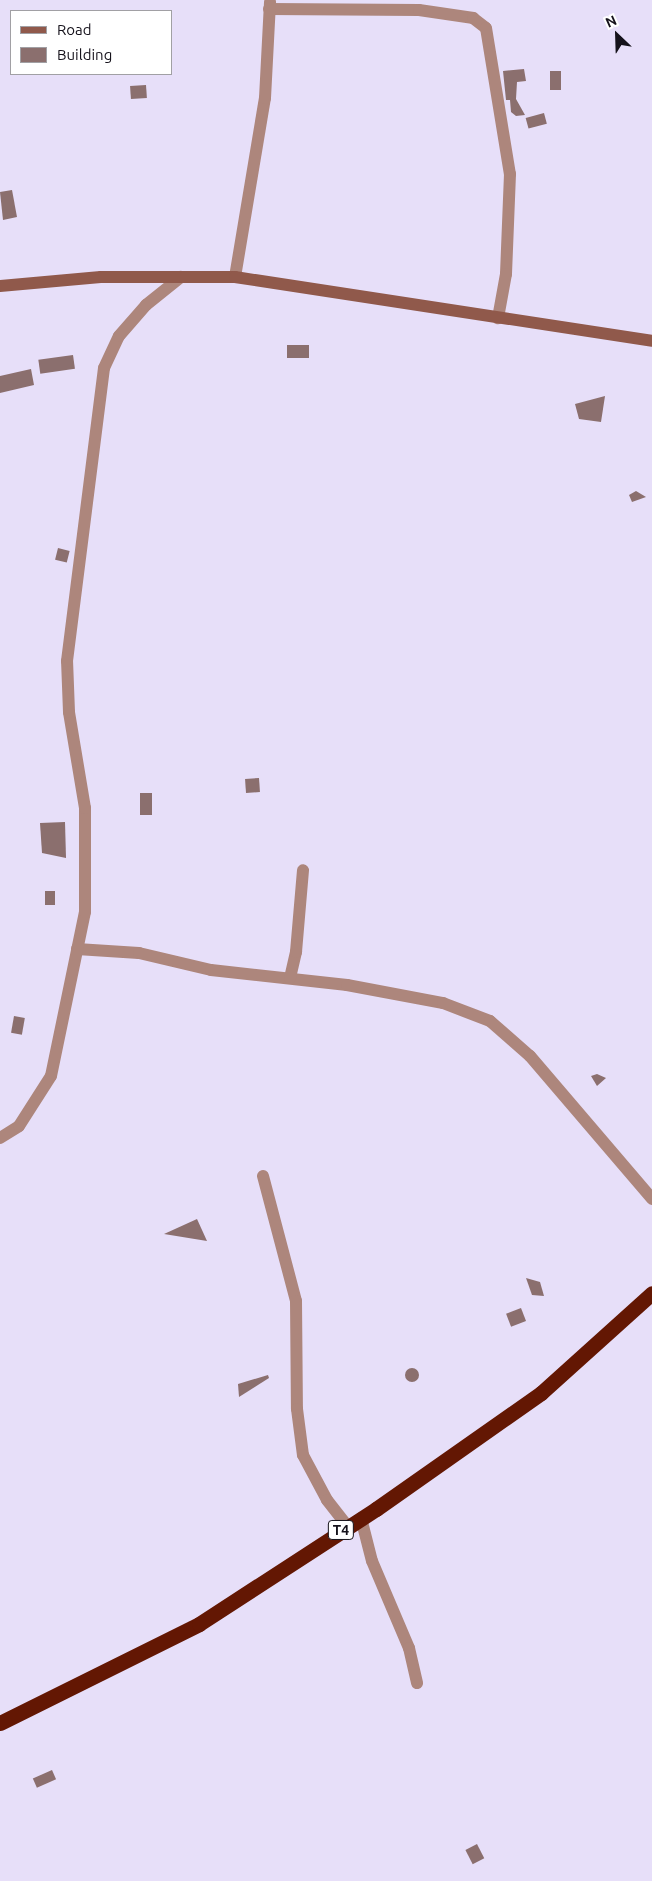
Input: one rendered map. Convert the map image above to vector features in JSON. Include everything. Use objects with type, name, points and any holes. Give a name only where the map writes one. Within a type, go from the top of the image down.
[{"type":"highway","name":"T4","points":[[0,1723],[200,1624],[361,1518],[541,1393],[652,1293]]},
{"type":"street","points":[[235,277],[265,98],[270,4],[419,10],[473,18],[486,28],[510,174],[506,274],[498,318]]},
{"type":"street","points":[[0,286],[102,277],[235,277],[652,341]]},
{"type":"street","points":[[0,1138],[19,1126],[51,1076],[77,949],[87,869],[86,808],[68,712],[66,661],[104,368],[119,336],[146,305],[181,277]]},
{"type":"street","points":[[290,978],[296,952],[303,870]]},
{"type":"street","points":[[77,949],[139,953],[211,970],[290,978],[443,1003],[490,1021],[530,1056],[652,1199]]},
{"type":"street","points":[[263,1176],[296,1301],[297,1410],[303,1455],[327,1500],[347,1526]]},
{"type":"street","points":[[361,1518],[372,1561],[409,1648],[417,1683]]},
{"type":"building","points":[[524,69],[526,81],[517,82],[516,99],[525,115],[516,116],[511,112],[510,100],[506,100],[503,71]]},
{"type":"building","points":[[550,71],[561,71],[561,90],[550,90]]},
{"type":"building","points":[[146,85],[147,98],[131,99],[130,86]]},
{"type":"building","points":[[544,113],[547,124],[528,129],[526,118]]},
{"type":"building","points":[[12,190],[17,217],[3,220],[0,192]]},
{"type":"building","points":[[287,345],[309,345],[309,358],[287,358]]},
{"type":"building","points":[[73,355],[75,369],[40,374],[38,360]]},
{"type":"building","points":[[31,369],[34,385],[0,393],[0,376]]},
{"type":"building","points":[[605,396],[601,422],[579,419],[575,404]]},
{"type":"building","points":[[636,491],[646,497],[632,502],[629,495]]},
{"type":"building","points":[[58,548],[70,551],[67,563],[55,560]]},
{"type":"building","points":[[259,778],[260,792],[246,793],[245,779]]},
{"type":"building","points":[[140,793],[152,793],[152,815],[140,815]]},
{"type":"building","points":[[65,822],[66,858],[42,853],[40,823]]},
{"type":"building","points":[[45,891],[55,891],[55,905],[45,905]]},
{"type":"building","points":[[14,1016],[25,1018],[22,1035],[11,1033]]},
{"type":"building","points":[[597,1074],[606,1078],[597,1086],[591,1076]]},
{"type":"building","points":[[197,1219],[207,1241],[164,1234]]},
{"type":"building","points":[[526,1278],[540,1282],[544,1296],[532,1295]]},
{"type":"building","points":[[521,1308],[526,1321],[511,1327],[506,1314]]},
{"type":"building","points":[[412,1368],[417,1370],[419,1375],[417,1380],[412,1382],[407,1380],[405,1375],[407,1370]]},
{"type":"building","points":[[268,1375],[269,1378],[239,1397],[238,1384]]},
{"type":"building","points":[[52,1770],[56,1779],[37,1788],[33,1779]]},
{"type":"building","points":[[477,1844],[484,1858],[473,1864],[465,1850]]}]
